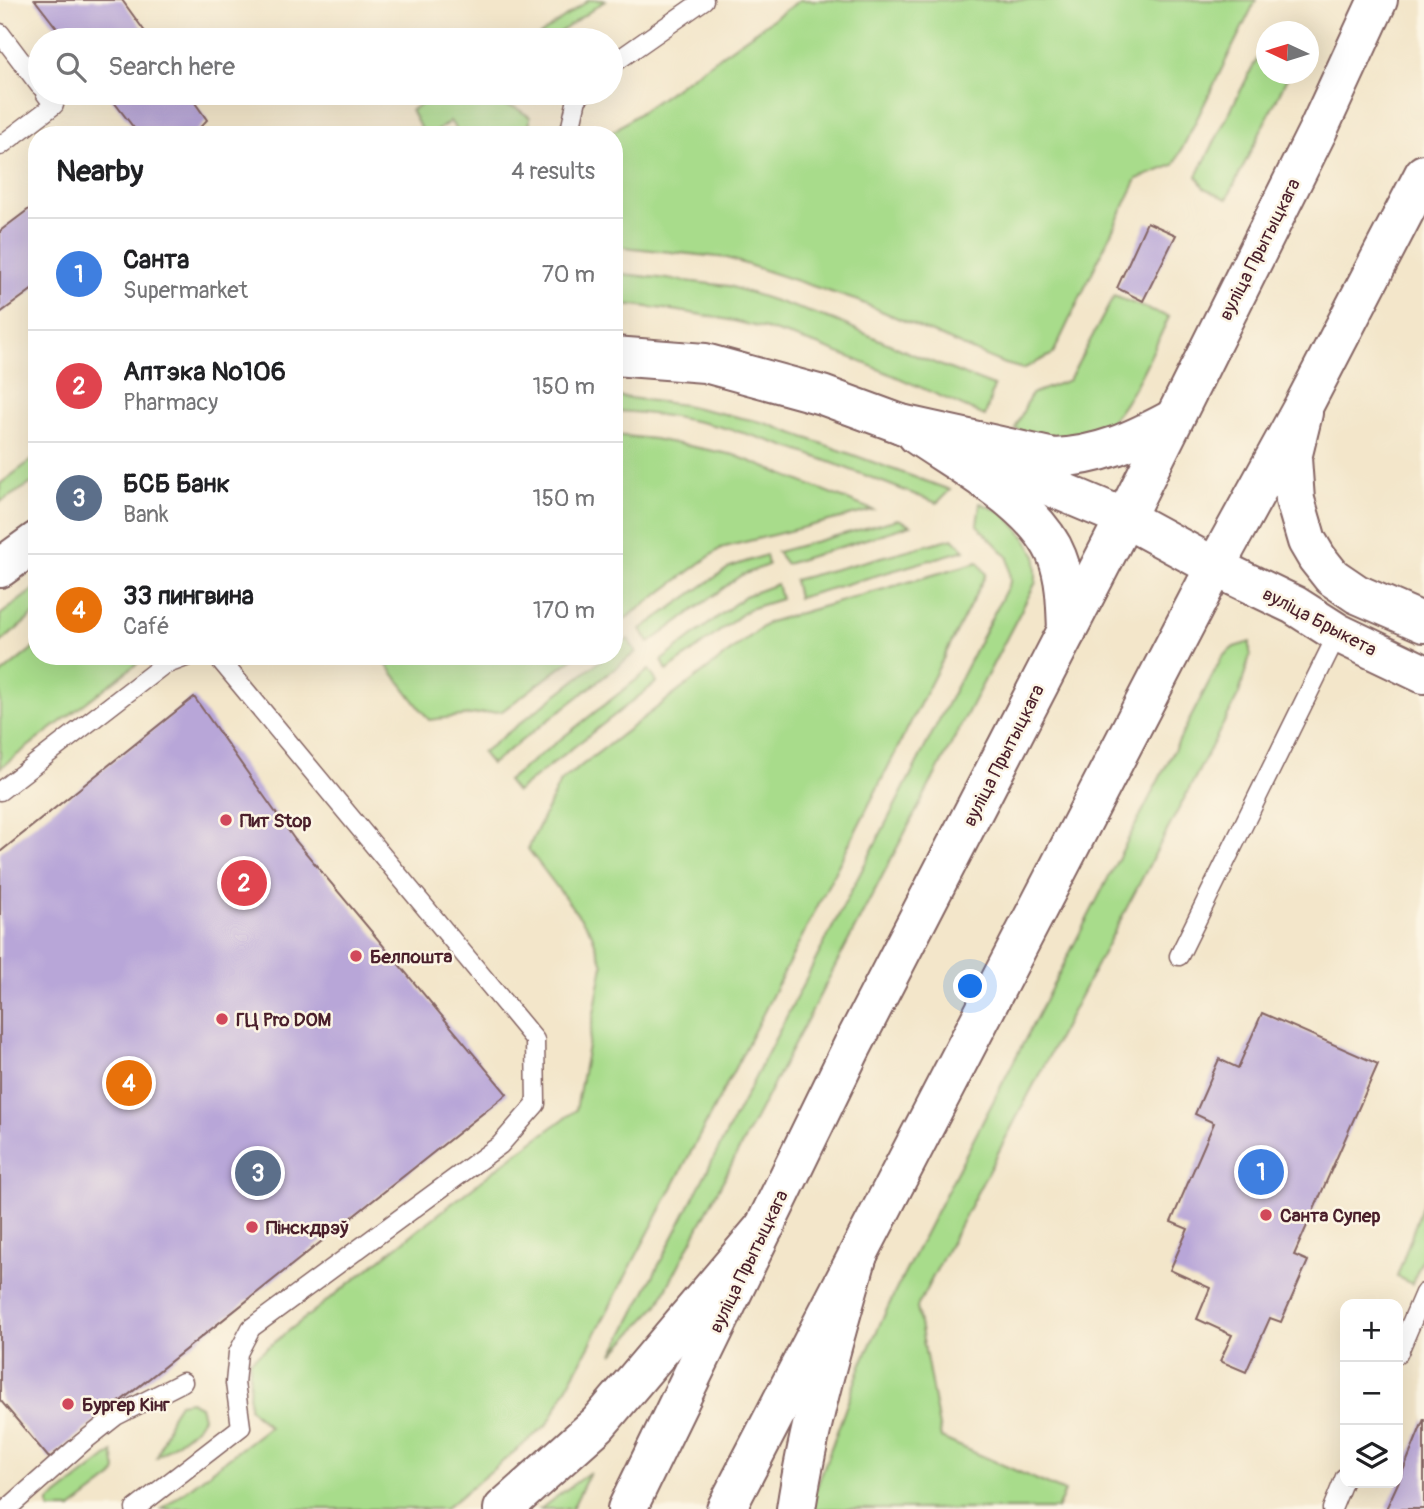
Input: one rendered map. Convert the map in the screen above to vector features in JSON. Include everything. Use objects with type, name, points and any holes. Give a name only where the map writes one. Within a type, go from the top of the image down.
[{"type":"main road","name":"вуліца Прытыцкага","points":[[626,1509],[852,1047],[1125,519],[1318,130],[1378,0]]},
{"type":"main road","points":[[726,1509],[1215,567],[1306,403],[1424,174]]},
{"type":"main road","points":[[623,357],[705,363],[822,395],[901,424],[1054,458],[1076,457],[1131,442],[1173,419]]},
{"type":"main road","points":[[1306,403],[1292,458],[1295,500],[1307,541],[1332,577],[1357,594],[1424,623]]},
{"type":"main road","points":[[901,424],[1009,497],[1030,515],[1057,556],[1063,582],[1067,631]]},
{"type":"main road","name":"вуліца Брыкета","points":[[901,424],[1125,519],[1294,605],[1338,633],[1424,674]]},
{"type":"main road","points":[[0,568],[28,548]]},
{"type":"main road","points":[[503,1509],[597,1424],[766,1225]]},
{"type":"main road","points":[[796,1509],[802,1470],[825,1371],[858,1255]]},
{"type":"lane","points":[[623,57],[704,0]]},
{"type":"lane","points":[[0,33],[28,70]]},
{"type":"lane","points":[[0,146],[54,105]]},
{"type":"lane","points":[[571,126],[576,105]]},
{"type":"lane","points":[[1179,956],[1338,633]]},
{"type":"lane","points":[[0,791],[165,665]]},
{"type":"lane","points":[[135,1509],[241,1427],[235,1383],[239,1353],[251,1328],[500,1145],[536,1104],[535,1040],[224,665]]},
{"type":"lane","points":[[1403,1342],[1424,1293]]},
{"type":"lane","points":[[7,1509],[116,1416],[183,1382]]},
{"type":"lane","points":[[1332,1509],[1341,1488]]},
{"type":"green space","points":[[589,0],[606,0],[566,28],[550,28]]},
{"type":"green space","points":[[800,0],[1256,0],[1174,165],[1137,179],[1053,354],[1023,369],[1002,363],[858,301],[727,258],[623,247],[623,126],[621,126]]},
{"type":"green space","points":[[1256,61],[1256,84],[1284,84],[1227,199],[1204,188],[1197,176]]},
{"type":"green space","points":[[420,105],[502,105],[516,108],[530,117],[529,126],[454,126],[450,121],[444,126],[419,126],[411,110]]},
{"type":"green space","points":[[623,274],[729,286],[834,320],[994,386],[985,416],[867,364],[777,332],[730,320],[623,304]]},
{"type":"green space","points":[[1114,296],[1169,317],[1120,411],[1099,431],[1079,438],[1046,437],[1015,429],[1031,394],[1069,380]]},
{"type":"green space","points":[[623,397],[684,405],[765,423],[950,490],[937,503],[779,444],[698,422],[623,412]]},
{"type":"green space","points":[[623,436],[654,439],[734,455],[873,510],[721,548],[623,620]]},
{"type":"green space","points":[[28,463],[28,485],[0,502],[0,484]]},
{"type":"green space","points":[[980,503],[1004,513],[1025,537],[1036,556],[1036,582],[658,1305],[613,1354],[1010,582],[1008,557],[977,525]]},
{"type":"green space","points":[[898,519],[911,525],[786,564],[777,552]]},
{"type":"green space","points":[[953,538],[965,550],[798,598],[794,580]]},
{"type":"green space","points":[[766,555],[768,565],[740,576],[649,643],[641,629],[730,567]]},
{"type":"green space","points":[[978,562],[986,574],[744,1051],[548,1424],[445,1509],[162,1509],[269,1427],[249,1408],[250,1361],[514,1155],[576,1110],[603,965],[591,932],[528,849],[560,782],[769,622]]},
{"type":"green space","points":[[777,584],[781,599],[749,609],[667,671],[662,660],[745,596]]},
{"type":"green space","points":[[28,594],[28,620],[0,643],[0,615]]},
{"type":"green space","points":[[628,639],[636,652],[623,662],[623,643]]},
{"type":"green space","points":[[1250,642],[1250,655],[1239,694],[917,1307],[941,1438],[1065,1492],[1057,1509],[813,1509],[815,1492],[862,1363],[895,1292],[1222,657],[1234,647]]},
{"type":"green space","points":[[28,652],[28,665],[135,665],[0,768],[0,675]]},
{"type":"green space","points":[[387,665],[564,665],[502,711],[429,720]]},
{"type":"green space","points":[[594,665],[619,665],[491,764],[482,753]]},
{"type":"green space","points":[[649,670],[657,682],[516,792],[507,781]]},
{"type":"green space","points":[[1424,1200],[1424,1255],[1412,1284],[1397,1277]]},
{"type":"green space","points":[[190,1401],[200,1406],[203,1417],[196,1428],[157,1457],[172,1414],[179,1403]]},
{"type":"green space","points":[[113,1452],[116,1470],[113,1477],[71,1509],[49,1509],[49,1502]]},
{"type":"green space","points":[[590,1472],[572,1509],[540,1509]]},
{"type":"building","points":[[35,0],[122,0],[142,28],[57,28]]},
{"type":"building","points":[[116,105],[196,105],[207,120],[201,126],[132,126]]},
{"type":"building","points":[[28,210],[28,293],[0,313],[0,231]]},
{"type":"building","points":[[1147,222],[1176,235],[1143,301],[1117,288]]},
{"type":"building","name":"ГЦ Pro DOM","points":[[194,697],[295,840],[507,1094],[49,1458],[0,1400],[0,852]]},
{"type":"building","points":[[1262,1013],[1378,1064],[1294,1255],[1308,1261],[1281,1322],[1270,1318],[1246,1372],[1220,1361],[1232,1335],[1197,1319],[1210,1288],[1170,1270],[1188,1229],[1171,1222],[1214,1123],[1195,1114],[1219,1059],[1238,1068]]},
{"type":"building","points":[[1424,1419],[1424,1509],[1386,1509],[1396,1488],[1403,1488],[1403,1471]]},
{"type":"place","name":"Пит Stop","points":[[226,820]]},
{"type":"place","name":"Аптэка №106","points":[[244,883]]},
{"type":"place","name":"Белпошта","points":[[356,956]]},
{"type":"place","name":"ГЦ Pro DOM","points":[[222,1019]]},
{"type":"place","name":"33 пингвина","points":[[129,1083]]},
{"type":"place","name":"Санта","points":[[1261,1172]]},
{"type":"place","name":"БСБ Банк","points":[[258,1173]]},
{"type":"place","name":"Санта Супер","points":[[1266,1215]]},
{"type":"place","name":"Пінскдрэў","points":[[252,1227]]},
{"type":"place","name":"Бургер Кінг","points":[[68,1404]]}]
